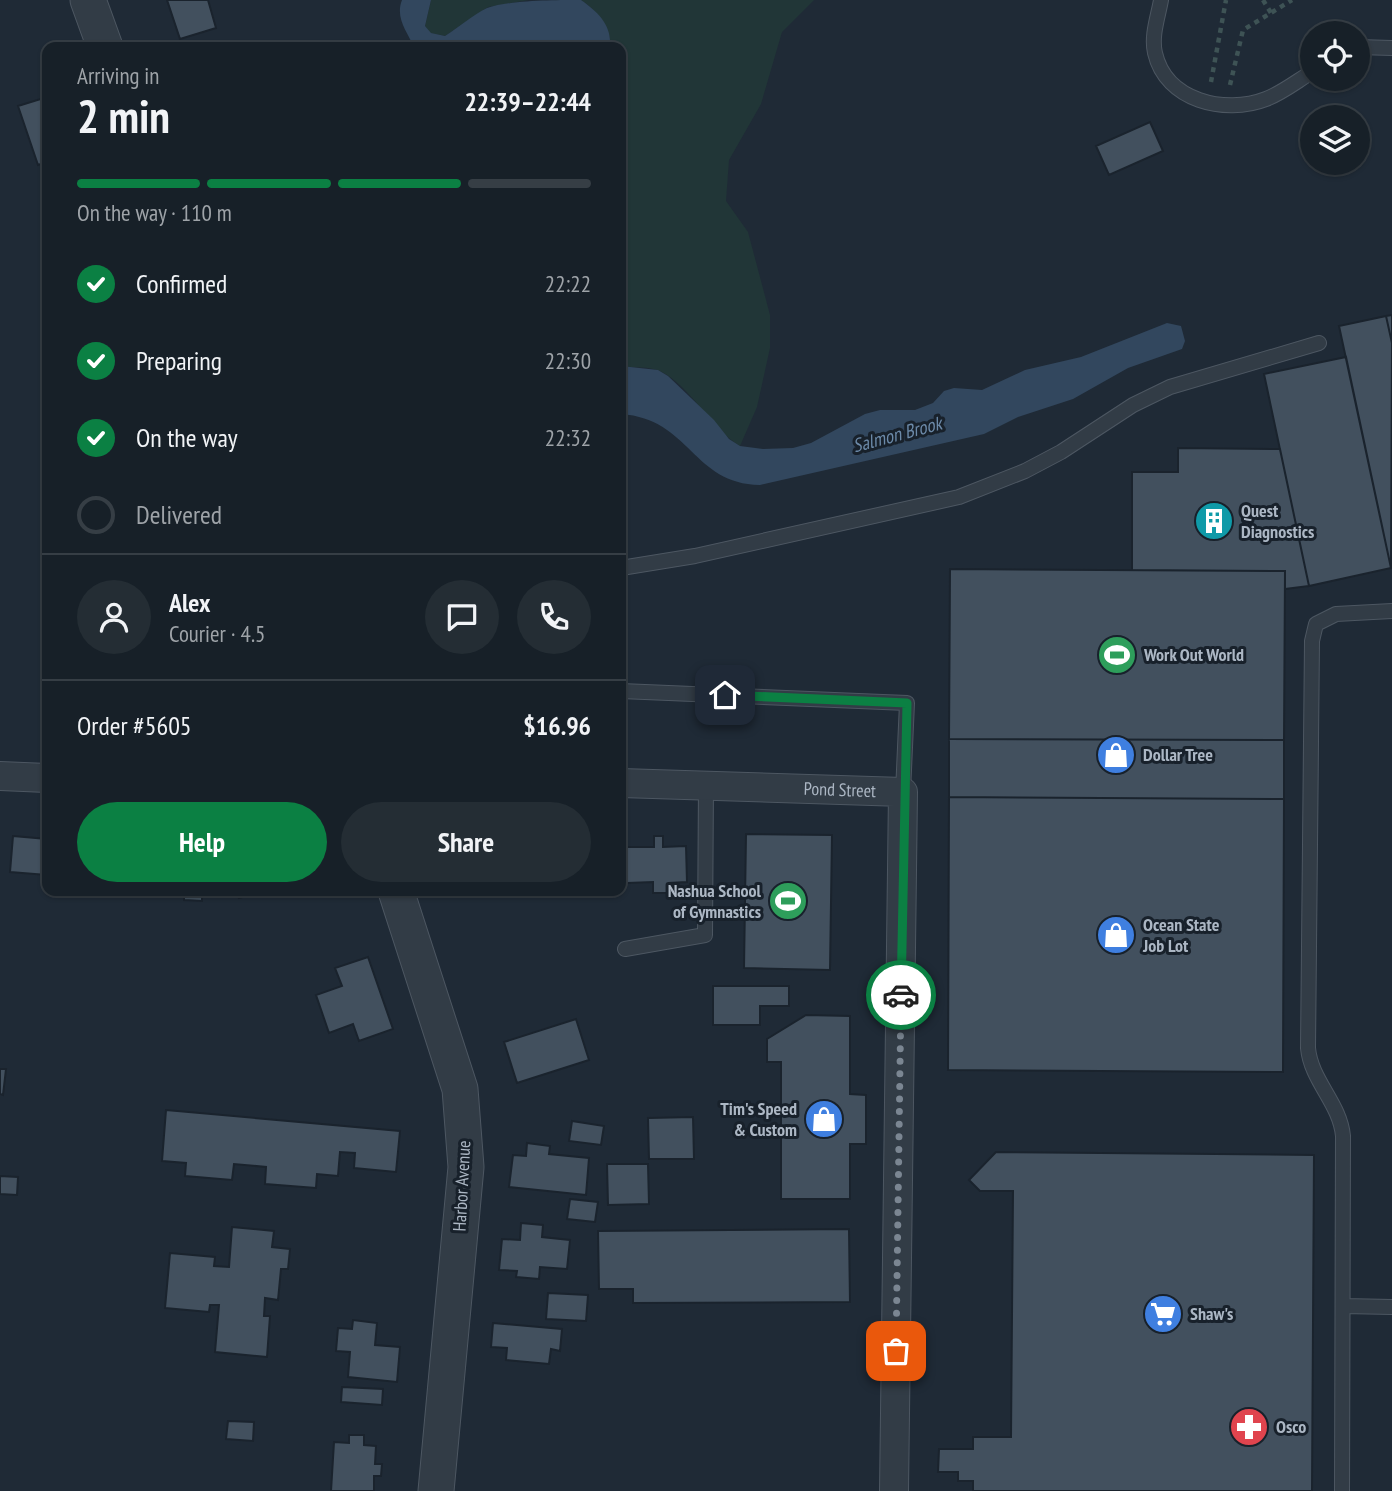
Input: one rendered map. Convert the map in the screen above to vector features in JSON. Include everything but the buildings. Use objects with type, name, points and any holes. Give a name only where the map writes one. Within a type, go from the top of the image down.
[{"type":"street","points":[[89,0],[103,42]]},
{"type":"street","points":[[0,776],[42,778]]},
{"type":"street","name":"Pond Street","points":[[626,783],[903,792]]},
{"type":"street","points":[[894,1491],[903,792]]},
{"type":"street","name":"Harbor Avenue","points":[[398,896],[460,1089],[464,1114],[466,1167],[436,1491]]},
{"type":"lane","points":[[1161,0],[1154,50],[1159,67],[1183,92],[1201,102],[1245,105],[1267,99],[1300,79]]},
{"type":"lane","points":[[1370,47],[1392,48]]},
{"type":"lane","points":[[626,567],[695,556],[959,496],[1025,471],[1061,452],[1133,405],[1170,387],[1319,343]]},
{"type":"lane","points":[[1342,1491],[1343,1129],[1336,1109],[1311,1068],[1308,1048],[1312,640],[1316,624],[1327,616],[1392,611]]},
{"type":"lane","points":[[626,691],[907,703],[903,792]]},
{"type":"lane","points":[[625,949],[705,936],[706,784]]},
{"type":"lane","points":[[1344,1306],[1392,1307]]},
{"type":"path","points":[[1226,0],[1210,82],[1231,86],[1243,30],[1292,0]]},
{"type":"path","points":[[1263,0],[1271,13]]},
{"type":"green space","points":[[431,0],[529,0],[488,7],[445,36],[430,33],[425,26]]},
{"type":"green space","points":[[581,0],[814,0],[782,32],[761,104],[729,160],[726,201],[748,232],[770,315],[770,348],[757,407],[740,446],[719,429],[691,396],[671,378],[655,369],[626,366],[626,42],[610,42],[606,26],[593,9]]},
{"type":"water","points":[[402,0],[431,0],[425,26],[431,33],[445,36],[487,8],[497,5],[581,0],[603,20],[610,42],[411,42],[401,19]]},
{"type":"water","name":"Salmon Brook","points":[[1167,323],[1181,326],[1185,341],[1182,349],[1128,368],[1073,399],[1018,417],[984,434],[760,485],[737,482],[719,474],[663,427],[644,418],[626,415],[626,367],[658,370],[668,376],[714,420],[729,439],[740,446],[763,449],[793,448],[811,443],[865,414],[880,410],[915,410],[933,403],[944,391],[954,388],[982,390],[1025,370],[1081,357]]},
{"type":"way so far","points":[[896,1351],[901,995]]},
{"type":"place","name":"Quest Diagnostics","points":[[1214,521]]},
{"type":"place","name":"Work Out World","points":[[1117,655]]},
{"type":"place","name":"Dollar Tree","points":[[1116,755]]},
{"type":"place","name":"Nashua School of Gymnastics","points":[[788,901]]},
{"type":"place","name":"Ocean State Job Lot","points":[[1116,935]]},
{"type":"place","name":"Tim's Speed & Custom","points":[[824,1119]]},
{"type":"place","name":"Shaw's","points":[[1163,1314]]},
{"type":"place","name":"Osco","points":[[1249,1427]]},
{"type":"route","points":[[725,695],[907,703],[903,792],[901,995]]}]
